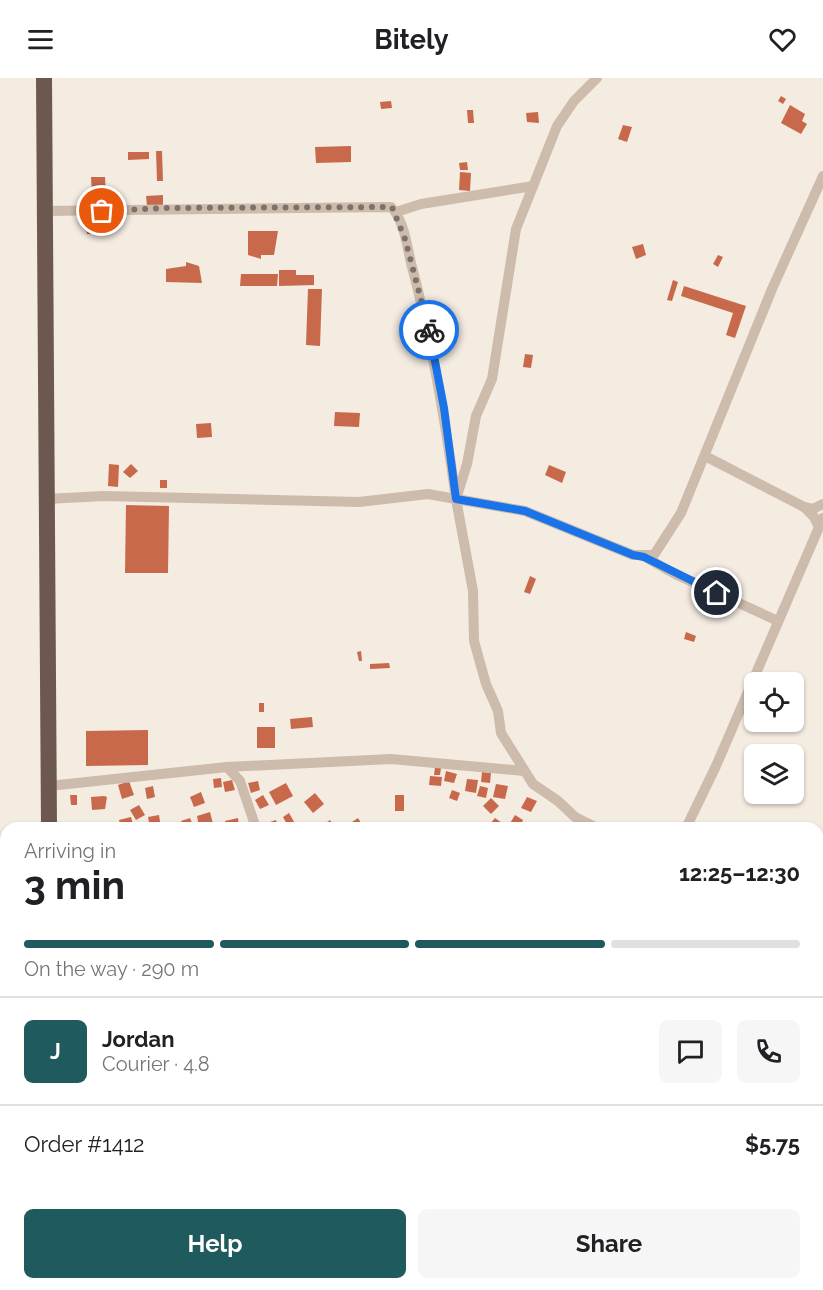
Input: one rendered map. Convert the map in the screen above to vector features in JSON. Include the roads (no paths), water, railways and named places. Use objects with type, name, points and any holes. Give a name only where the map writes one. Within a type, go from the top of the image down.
[{"type":"highway","points":[[44,78],[49,822]]},
{"type":"street","points":[[456,499],[467,464],[477,416],[492,379],[516,229],[557,126],[574,101],[597,78]]},
{"type":"street","points":[[644,557],[654,555],[662,546],[681,513],[772,289],[823,176]]},
{"type":"street","points":[[396,212],[421,204],[533,186]]},
{"type":"street","points":[[44,211],[386,206],[396,212],[427,323],[444,408],[456,499],[473,591],[474,641],[486,684],[498,711],[501,734],[533,784],[558,801],[575,817],[585,822]]},
{"type":"street","points":[[705,456],[804,507],[813,509],[823,504]]},
{"type":"street","points":[[47,499],[103,496],[336,502],[428,494],[525,511],[633,555],[644,557],[675,574],[778,621]]},
{"type":"street","points":[[689,822],[716,766],[821,522],[804,507]]},
{"type":"street","points":[[49,786],[227,767],[391,759],[524,771]]},
{"type":"street","points":[[227,767],[240,781],[254,822]]}]
